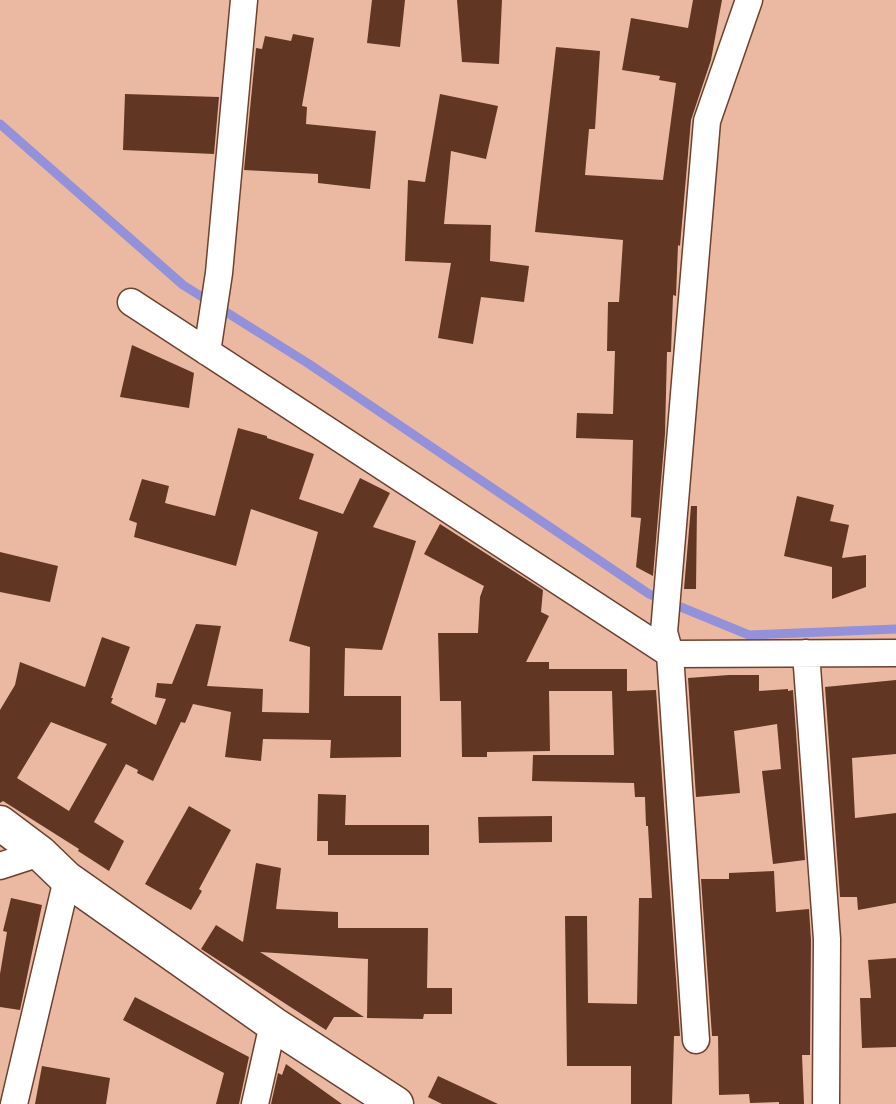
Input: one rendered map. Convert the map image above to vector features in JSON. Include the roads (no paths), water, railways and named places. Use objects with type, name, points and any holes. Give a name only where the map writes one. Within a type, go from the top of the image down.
[{"type":"street","points":[[207,352],[219,273],[244,0]]},
{"type":"street","points":[[696,1040],[667,643],[666,592],[707,121],[749,0]]},
{"type":"street","points":[[131,302],[667,643],[806,653],[896,653]]},
{"type":"street","points":[[806,653],[827,939],[826,1104]]},
{"type":"street","points":[[0,823],[40,853],[67,879],[273,1024],[396,1104]]},
{"type":"street","points":[[0,866],[40,853]]},
{"type":"street","points":[[14,1104],[67,879]]},
{"type":"street","points":[[255,1104],[273,1024]]},
{"type":"waterway","points":[[0,124],[183,285],[309,364],[649,594],[749,635],[896,629]]}]
